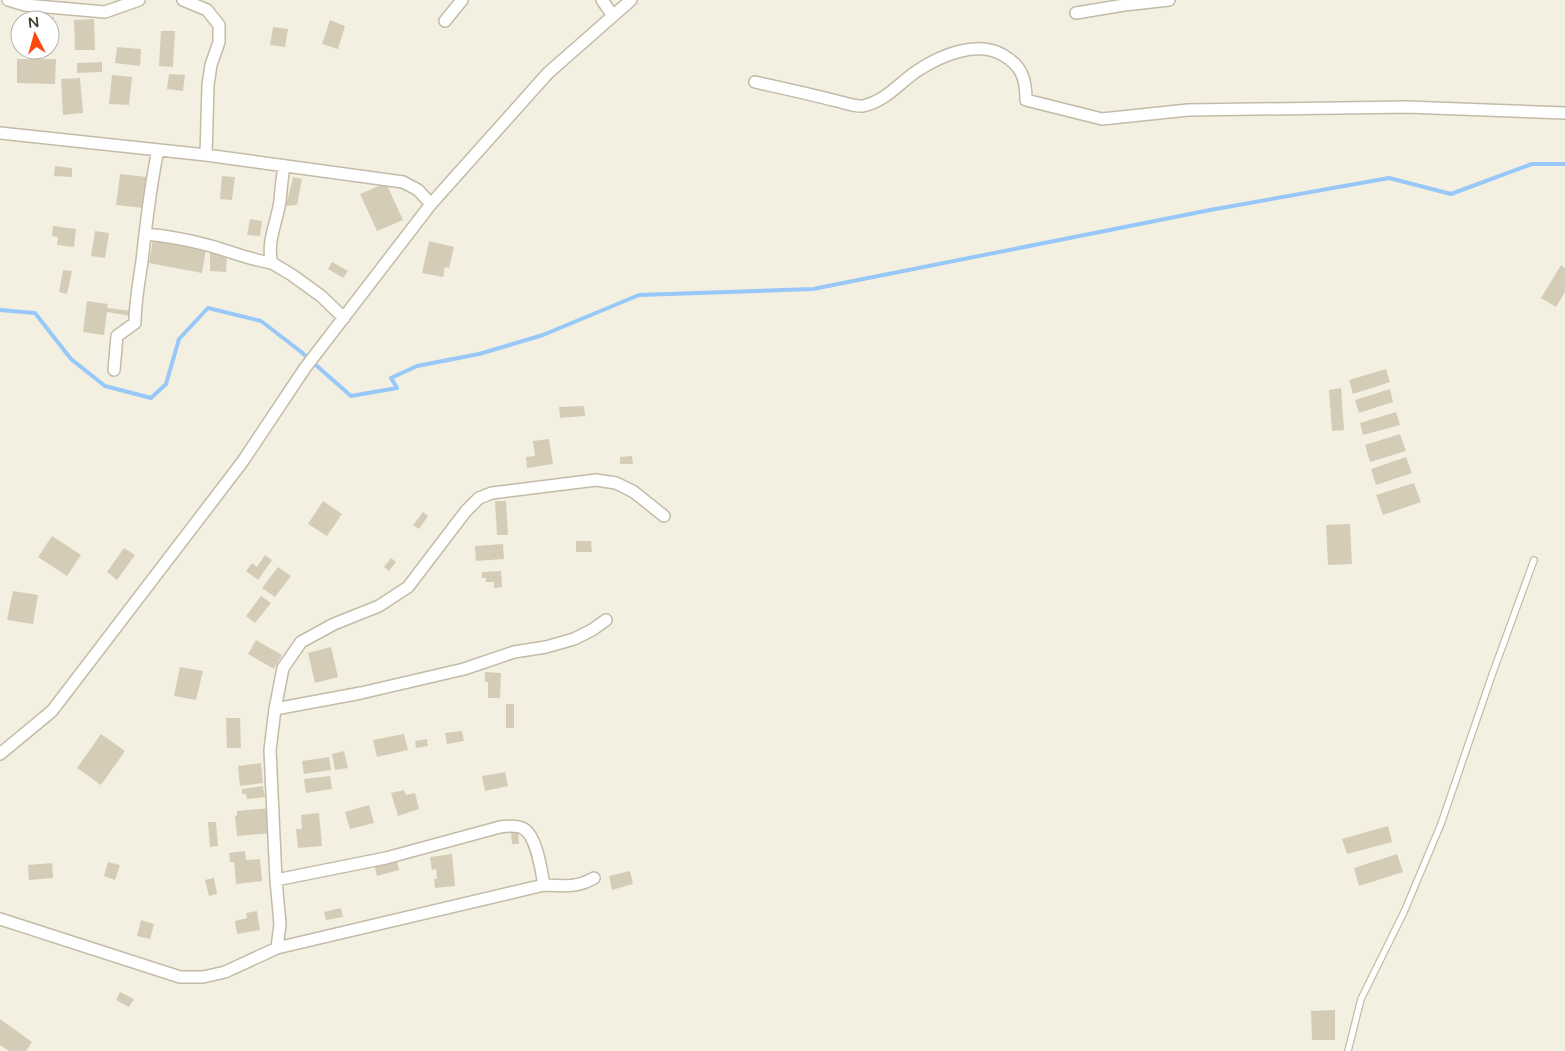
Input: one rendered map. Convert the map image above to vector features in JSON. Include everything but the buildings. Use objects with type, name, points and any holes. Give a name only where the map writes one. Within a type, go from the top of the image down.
[{"type":"street","points":[[8,0],[25,5],[105,12],[139,0]]},
{"type":"street","points":[[183,0],[207,10],[219,25],[219,42],[211,65],[208,85],[206,155]]},
{"type":"street","points":[[445,21],[462,0]]},
{"type":"street","points":[[602,0],[613,16]]},
{"type":"street","points":[[0,754],[52,712],[238,468],[305,368],[431,204],[548,73],[631,0]]},
{"type":"street","points":[[1076,13],[1169,0]]},
{"type":"street","points":[[755,82],[861,106],[883,99],[916,71],[944,56],[972,49],[994,50],[1012,61],[1021,72],[1026,86],[1026,100],[1102,119],[1188,110],[1407,107],[1565,113]]},
{"type":"street","points":[[0,133],[206,155],[403,182],[418,190],[431,204]]},
{"type":"street","points":[[114,370],[117,336],[135,323],[135,303],[158,150]]},
{"type":"street","points":[[272,263],[270,246],[280,203],[284,166]]},
{"type":"street","points":[[145,234],[195,242],[256,261],[272,263],[321,296],[344,318]]},
{"type":"street","points":[[277,948],[280,924],[270,750],[283,668],[301,642],[334,624],[379,606],[408,587],[466,512],[479,498],[492,493],[596,480],[616,483],[634,492],[664,516]]},
{"type":"street","points":[[276,709],[361,693],[464,669],[514,652],[546,647],[574,639],[606,620]]},
{"type":"street","points":[[276,880],[386,858],[500,827],[510,826],[524,828],[533,839],[544,884]]},
{"type":"street","points":[[0,919],[180,977],[203,978],[225,972],[277,948],[544,884],[573,886],[594,878]]},
{"type":"lane","points":[[1348,1051],[1361,999],[1404,912],[1441,824],[1534,560]]},
{"type":"waterway","points":[[0,310],[35,313],[71,359],[105,386],[151,398],[166,384],[179,339],[208,308],[261,321],[300,351],[351,396],[397,388],[391,378],[417,366],[479,354],[543,335],[639,295],[813,289],[1210,210],[1389,178],[1451,194],[1532,164],[1565,164]]}]
